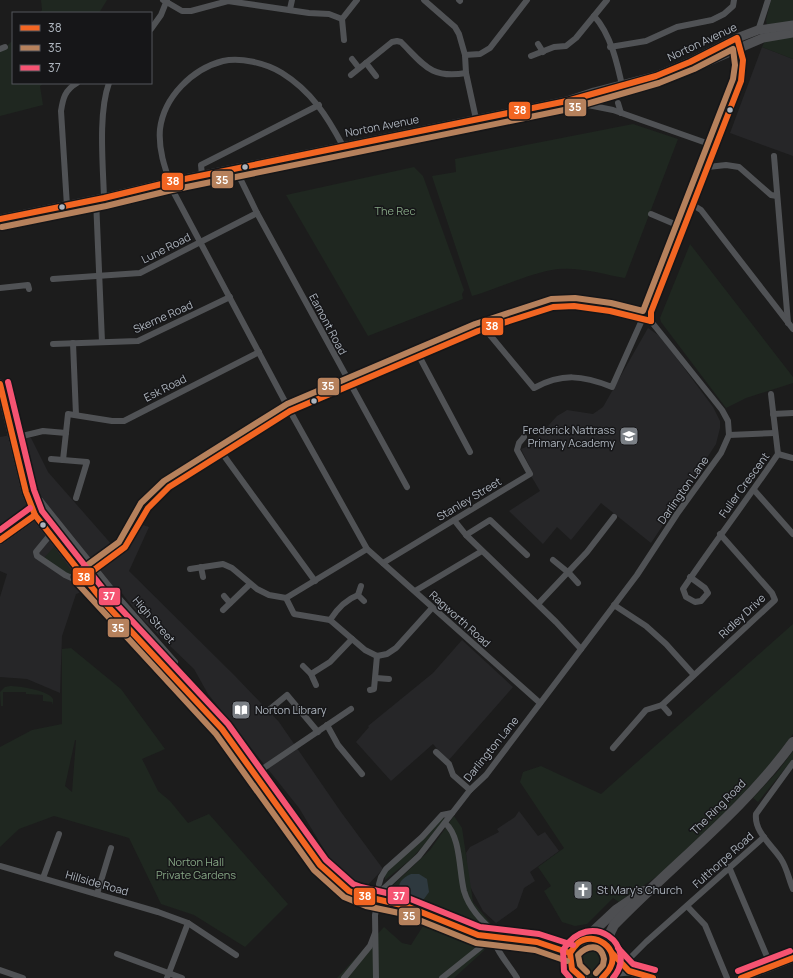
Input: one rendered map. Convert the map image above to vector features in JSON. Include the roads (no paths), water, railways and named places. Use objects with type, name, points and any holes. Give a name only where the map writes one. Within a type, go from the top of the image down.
[{"type":"main road","name":"Norton Avenue","points":[[0,219],[67,206],[235,168],[567,101],[623,87],[656,76],[760,34],[793,25]]},
{"type":"main road","name":"Norton Avenue","points":[[760,34],[793,33]]},
{"type":"main road","points":[[0,384],[26,492],[35,515],[84,578],[222,729],[256,774],[320,865],[330,876],[350,891],[378,901],[406,906],[478,935],[492,938],[537,942],[570,953],[570,960],[579,977]]},
{"type":"main road","points":[[0,539],[35,515]]},
{"type":"main road","name":"The Ring Road","points":[[605,976],[613,961],[610,933],[614,925],[744,799],[793,742]]},
{"type":"main road","name":"The Ring Road","points":[[570,953],[574,946],[585,939],[620,907],[656,884]]},
{"type":"main road","points":[[585,939],[599,939],[605,942],[628,971]]},
{"type":"main road","points":[[741,978],[793,958]]},
{"type":"main road","points":[[605,976],[628,971],[653,978]]},
{"type":"street","points":[[290,9],[292,0]]},
{"type":"street","points":[[344,40],[342,19],[357,0]]},
{"type":"street","points":[[424,0],[455,27],[462,42],[466,73],[476,119]]},
{"type":"street","points":[[465,56],[480,54],[490,48],[527,0]]},
{"type":"street","points":[[531,56],[554,47],[566,46],[576,38],[607,0]]},
{"type":"street","points":[[610,47],[646,41],[677,27],[712,20],[724,14],[733,6],[734,0]]},
{"type":"street","points":[[760,34],[768,0]]},
{"type":"street","points":[[152,28],[161,15],[165,1],[182,11],[191,11],[228,1],[329,14],[342,19]]},
{"type":"street","points":[[594,16],[605,29],[623,87]]},
{"type":"street","points":[[351,75],[392,42],[397,41],[401,42],[428,69],[440,74],[451,76],[466,73]]},
{"type":"street","points":[[739,42],[745,66],[741,81],[651,312],[651,321],[722,410],[728,421],[729,435],[775,432]]},
{"type":"street","points":[[538,44],[543,52]]},
{"type":"street","points":[[352,59],[359,68]]},
{"type":"street","name":"Ragworth Road","points":[[343,146],[319,105],[312,96],[281,72],[265,66],[236,60],[223,61],[212,66],[193,76],[182,86],[172,97],[163,116],[160,130],[163,164],[170,182],[290,411],[367,549],[540,703]]},
{"type":"street","points":[[366,63],[376,76]]},
{"type":"street","points":[[67,206],[61,111],[63,98],[68,88],[75,84]]},
{"type":"street","points":[[102,342],[99,276],[100,198],[103,164],[104,97],[109,84]]},
{"type":"street","points":[[567,101],[621,113],[715,146]]},
{"type":"street","points":[[618,103],[621,113]]},
{"type":"street","points":[[202,175],[201,165],[319,105]]},
{"type":"street","points":[[774,156],[788,323]]},
{"type":"street","points":[[708,167],[726,165],[739,166],[771,195],[777,196]]},
{"type":"street","name":"Eamont Road","points":[[235,168],[257,213],[407,487]]},
{"type":"street","points":[[693,205],[701,210],[793,329]]},
{"type":"street","name":"Lune Road","points":[[53,279],[140,273],[257,213]]},
{"type":"street","points":[[651,214],[684,228]]},
{"type":"street","points":[[0,288],[28,285],[29,289]]},
{"type":"street","name":"Skerne Road","points":[[53,344],[138,341],[230,296]]},
{"type":"street","points":[[50,535],[38,549],[37,556],[71,580],[84,578],[125,546],[142,516],[156,498],[169,487],[290,411],[485,328],[530,313],[560,306],[574,306],[610,311],[651,321]]},
{"type":"street","points":[[485,328],[534,388],[559,378],[579,377],[612,387],[642,320]]},
{"type":"street","points":[[73,343],[76,415]]},
{"type":"street","name":"Esk Road","points":[[66,433],[68,414],[112,421],[124,421],[259,352]]},
{"type":"street","points":[[419,356],[470,452]]},
{"type":"street","name":"Fuller Crescent","points":[[690,577],[720,534],[754,490],[778,454],[771,394]]},
{"type":"street","points":[[774,414],[793,414]]},
{"type":"street","points":[[14,438],[43,431],[66,433],[63,460]]},
{"type":"street","name":"Darlington Lane","points":[[376,978],[377,930],[375,915],[379,884],[419,856],[470,790],[490,769],[614,605],[721,453],[729,435]]},
{"type":"street","name":"Stanley Street","points":[[383,563],[530,474],[517,450],[519,443],[524,437]]},
{"type":"street","points":[[222,453],[315,581]]},
{"type":"street","points":[[778,454],[793,458]]},
{"type":"street","points":[[51,459],[87,462],[76,498]]},
{"type":"street","points":[[754,490],[793,534]]},
{"type":"street","name":"High Street","points":[[30,505],[40,500],[117,596],[175,662],[167,670]]},
{"type":"street","points":[[466,535],[496,516]]},
{"type":"street","points":[[538,604],[587,552],[614,517]]},
{"type":"street","points":[[454,520],[466,535],[538,604],[581,649]]},
{"type":"street","points":[[490,520],[527,555]]},
{"type":"street","name":"Ridley Drive","points":[[613,748],[646,710],[662,705],[693,674],[775,600],[772,593],[720,534]]},
{"type":"street","points":[[190,569],[223,564],[232,568],[250,584],[269,595],[286,598],[367,549]]},
{"type":"street","points":[[415,591],[482,551]]},
{"type":"street","points":[[553,560],[569,572],[578,583]]},
{"type":"street","points":[[201,567],[203,576]]},
{"type":"street","points":[[223,610],[238,598],[250,584]]},
{"type":"street","points":[[330,620],[337,609],[351,598],[358,595],[361,586]]},
{"type":"street","points":[[358,595],[364,602]]},
{"type":"street","points":[[224,596],[230,603]]},
{"type":"street","points":[[286,598],[294,614],[330,620],[369,654],[377,656],[387,654],[396,648],[432,608]]},
{"type":"street","points":[[614,605],[646,626],[666,644],[693,674]]},
{"type":"street","points":[[311,674],[330,662],[352,639]]},
{"type":"street","points":[[370,690],[374,689],[377,656]]},
{"type":"street","points":[[303,666],[311,674],[316,685]]},
{"type":"street","points":[[376,678],[390,679]]},
{"type":"street","points":[[270,709],[287,694],[318,732]]},
{"type":"street","points":[[662,705],[669,713]]},
{"type":"street","points":[[256,774],[351,709]]},
{"type":"street","points":[[327,725],[338,745],[362,774]]},
{"type":"street","points":[[436,752],[449,764],[453,775],[470,790]]},
{"type":"street","name":"Fulthorpe Road","points":[[630,958],[764,837],[755,822],[756,814],[793,763]]},
{"type":"street","points":[[379,884],[386,869],[422,837],[442,814],[452,813]]},
{"type":"street","points":[[445,823],[450,827],[454,839],[464,892],[476,915],[493,931],[492,938],[517,978]]},
{"type":"street","points":[[43,878],[59,834]]},
{"type":"street","points":[[764,837],[782,861],[793,889]]},
{"type":"street","points":[[97,894],[111,848]]},
{"type":"street","name":"Hillside Road","points":[[0,866],[158,912],[188,923],[236,955]]},
{"type":"street","points":[[729,867],[771,966]]},
{"type":"street","points":[[687,906],[705,925],[727,978]]},
{"type":"street","points":[[168,976],[188,923]]},
{"type":"street","points":[[344,978],[370,946],[377,930]]},
{"type":"street","points":[[442,978],[492,938]]},
{"type":"street","points":[[117,954],[168,976],[182,978]]},
{"type":"street","points":[[0,970],[23,978]]},
{"type":"place","name":"Frederick Nattrass Primary Academy","points":[[629,436]]},
{"type":"place","name":"Norton Library","points":[[241,710]]},
{"type":"place","name":"St Mary’s Church","points":[[583,890]]},
{"type":"park label","name":"The Rec","points":[[395,211]]},
{"type":"park label","name":"Norton Hall Private Gardens","points":[[196,868]]}]
